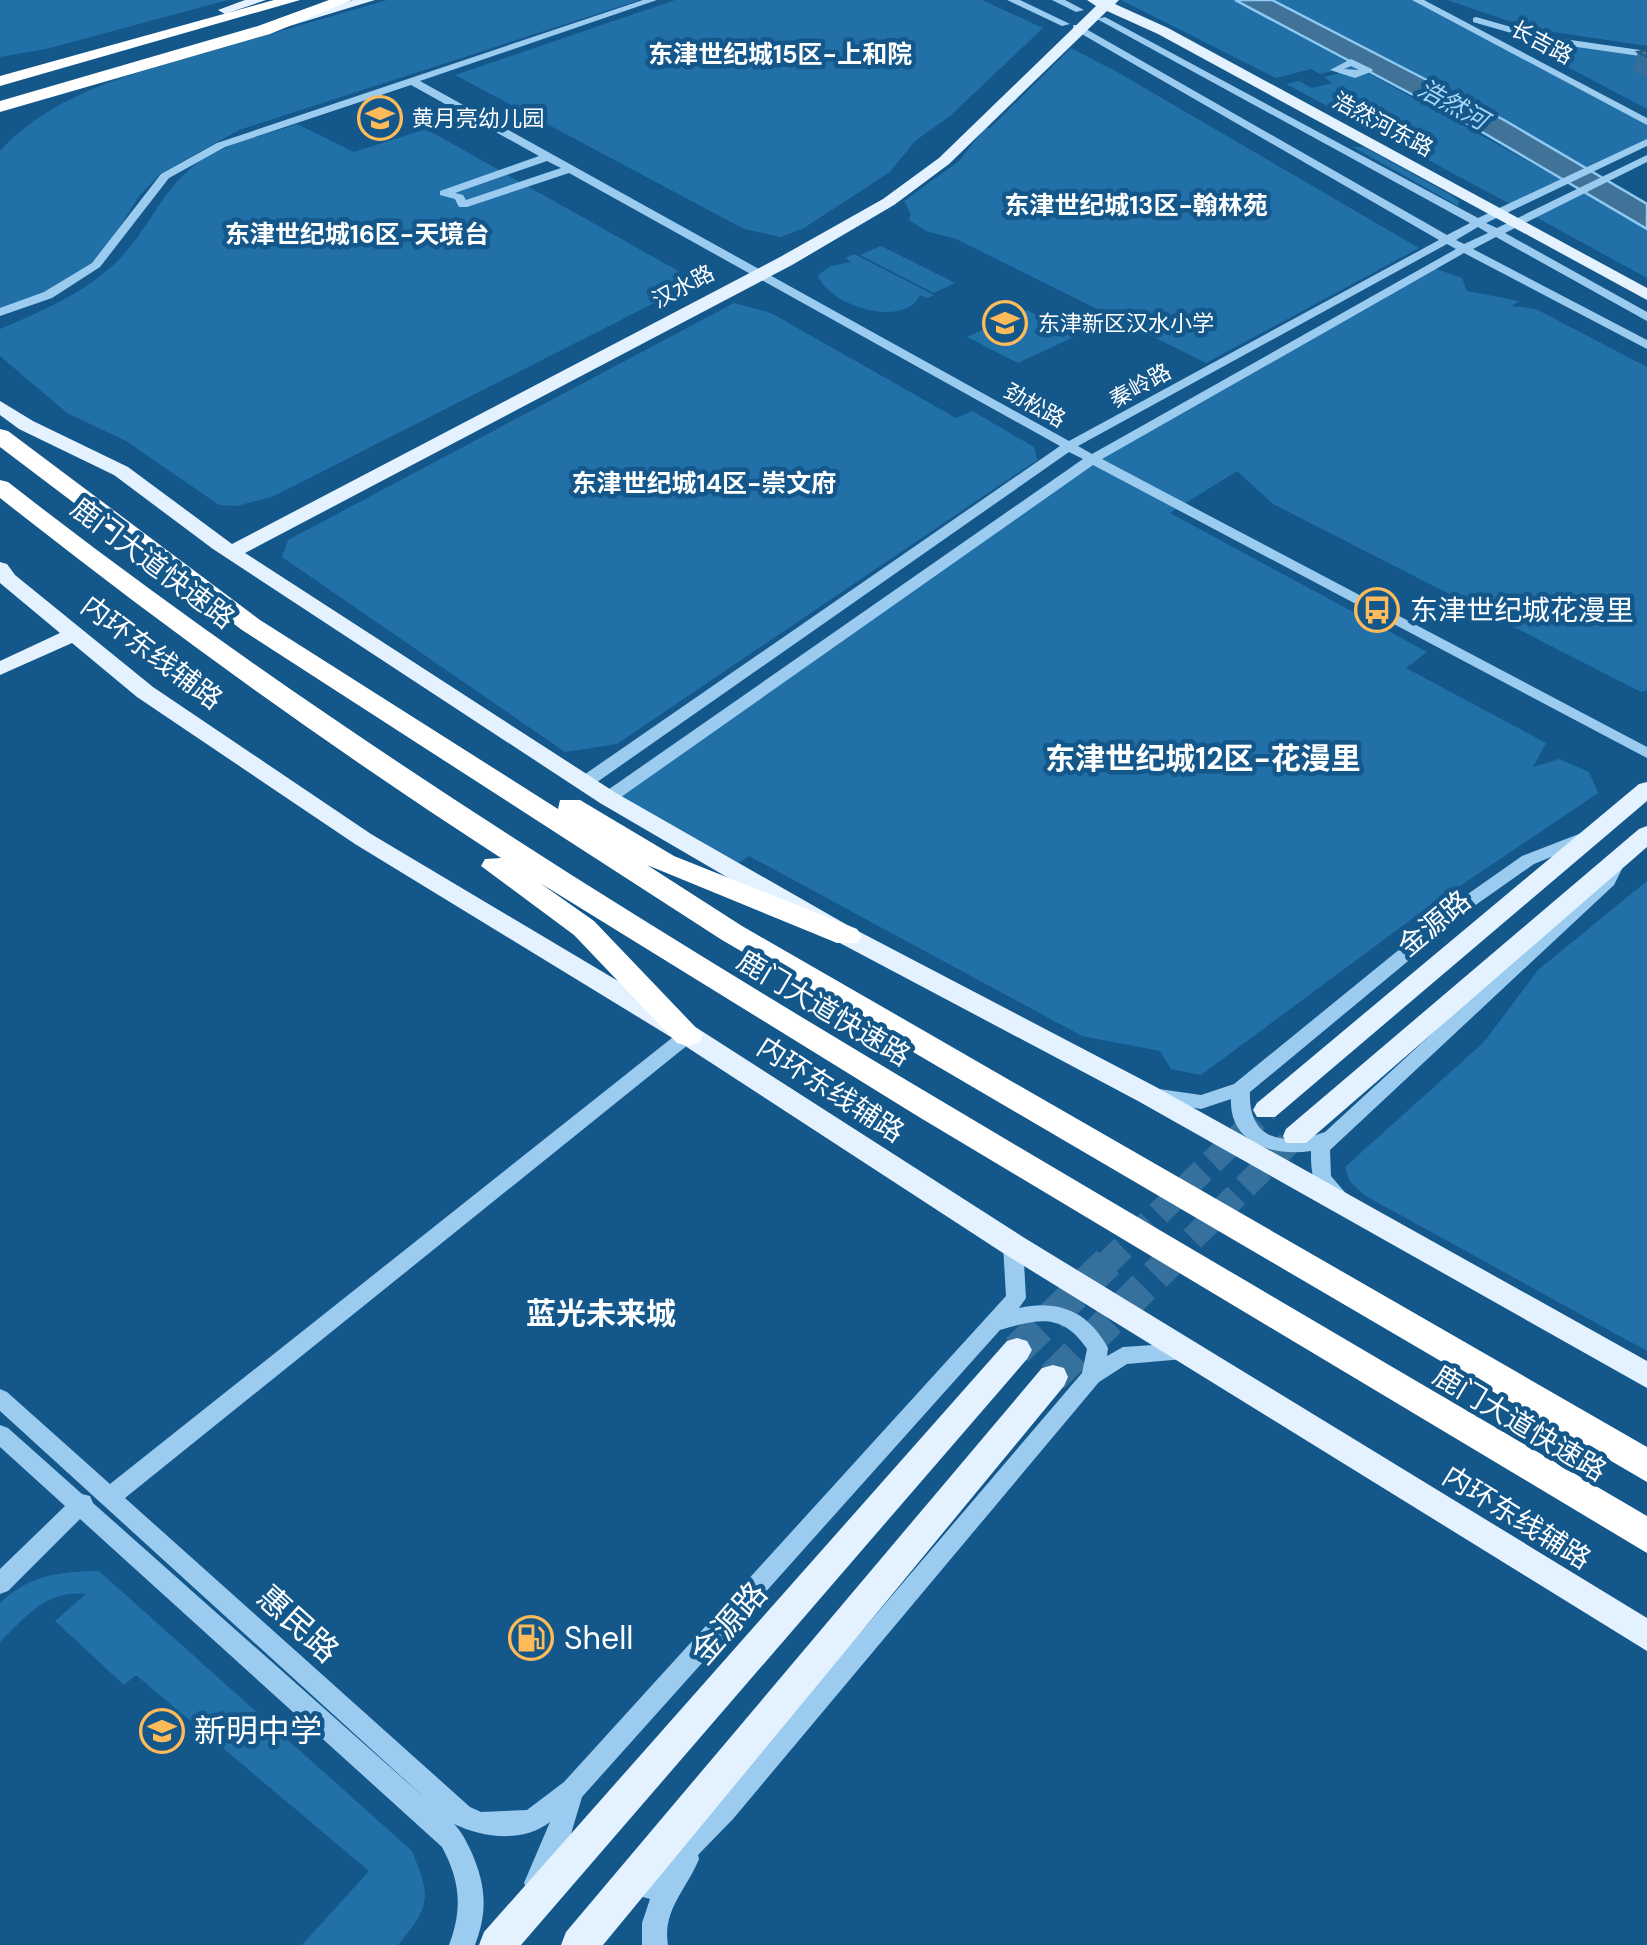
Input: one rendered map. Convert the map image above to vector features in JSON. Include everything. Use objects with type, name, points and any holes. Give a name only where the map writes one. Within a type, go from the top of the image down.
[{"type":"highway","points":[[0,82],[225,10],[273,0]]},
{"type":"highway","points":[[0,69],[292,0]]},
{"type":"highway","points":[[312,14],[344,0]]},
{"type":"highway","points":[[0,106],[344,0]]},
{"type":"highway","points":[[0,97],[264,30],[358,0]]},
{"type":"highway","points":[[0,69],[150,35]]},
{"type":"highway","points":[[10,124],[174,52]]},
{"type":"highway","points":[[0,410],[31,447],[90,490],[126,533]]},
{"type":"highway","name":"鹿门大道快速路","points":[[0,436],[212,598],[732,933],[1647,1466]]},
{"type":"highway","name":"鹿门大道快速路","points":[[0,487],[165,614],[373,761],[690,966],[1647,1536]]},
{"type":"highway","points":[[0,510],[84,578],[165,614]]},
{"type":"highway","points":[[382,711],[470,746],[664,863],[847,936]]},
{"type":"highway","points":[[373,761],[407,806],[584,928],[688,1035]]},
{"type":"main road","points":[[225,10],[258,0]]},
{"type":"main road","points":[[264,30],[368,0]]},
{"type":"main road","name":"浩然河东路","points":[[1092,11],[1162,31],[1365,140],[1647,278]]},
{"type":"main road","name":"浩然河东路","points":[[1092,11],[1196,35],[1514,213],[1647,295]]},
{"type":"main road","name":"汉水路","points":[[226,548],[856,220],[941,164],[1092,11]]},
{"type":"main road","points":[[0,410],[122,471],[226,548],[608,798],[847,936],[1146,1094],[1647,1376]]},
{"type":"main road","name":"内环东线辅路","points":[[0,568],[6,579],[145,692],[363,839],[688,1035],[1013,1245],[1647,1636]]},
{"type":"main road","points":[[0,654],[65,629]]},
{"type":"main road","points":[[0,669],[65,629]]},
{"type":"main road","name":"金源路","points":[[1266,1110],[1647,788]]},
{"type":"main road","points":[[1296,1136],[1647,834]]},
{"type":"main road","name":"金源路","points":[[498,1945],[1016,1350]]},
{"type":"main road","points":[[579,1945],[1053,1377]]},
{"type":"street","points":[[0,312],[48,295],[96,265],[165,176],[207,153],[410,80],[652,0]]},
{"type":"street","points":[[1012,0],[1092,11],[1192,94],[1447,240],[1647,345]]},
{"type":"street","points":[[1057,0],[1092,11],[1647,318]]},
{"type":"street","name":"长吉路","points":[[1417,0],[1647,122]]},
{"type":"street","name":"长吉路","points":[[1428,0],[1647,113]]},
{"type":"street","points":[[1458,15],[1542,39],[1647,54]]},
{"type":"street","points":[[1516,44],[1518,40],[1542,39]]},
{"type":"street","points":[[1192,94],[1251,79]]},
{"type":"street","name":"劲松路","points":[[410,80],[1092,459],[1647,753]]},
{"type":"street","points":[[1328,150],[1365,140]]},
{"type":"street","name":"秦岭路","points":[[608,798],[1092,459],[1493,232],[1546,189],[1647,142]]},
{"type":"street","points":[[1301,157],[1314,153]]},
{"type":"street","points":[[547,156],[444,193],[459,197],[464,205],[570,170]]},
{"type":"street","name":"秦岭路","points":[[584,783],[1070,446],[1477,224],[1565,198],[1647,158]]},
{"type":"street","points":[[1146,1094],[1200,1102],[1242,1089],[1471,900],[1528,860],[1594,834]]},
{"type":"street","points":[[1346,1205],[1321,1178],[1320,1148],[1608,882],[1623,852]]},
{"type":"street","points":[[110,1497],[688,1035]]},
{"type":"street","points":[[1242,1089],[1237,1111],[1245,1129],[1266,1142],[1294,1146],[1333,1136]]},
{"type":"street","points":[[520,1918],[559,1834],[572,1791],[1016,1298],[1013,1245]]},
{"type":"street","points":[[995,1323],[1036,1311],[1069,1315],[1085,1326],[1098,1348],[1092,1376]]},
{"type":"street","points":[[592,1945],[713,1821],[1092,1376],[1124,1356],[1184,1351]]},
{"type":"street","name":"惠民路","points":[[0,1398],[461,1814],[480,1824],[531,1822],[572,1791]]},
{"type":"street","name":"惠民路","points":[[0,1434],[82,1503],[451,1838],[471,1876],[474,1919],[462,1945]]},
{"type":"street","points":[[0,1584],[82,1503]]},
{"type":"street","points":[[656,1945],[653,1937],[665,1892],[713,1821]]},
{"type":"shaded area","points":[[0,0],[228,0],[46,49],[0,57]]},
{"type":"shaded area","points":[[387,0],[640,0],[239,130],[160,174],[139,196],[107,247],[91,264],[47,291],[0,311],[0,151],[23,130],[75,97],[133,74]]},
{"type":"shaded area","points":[[675,0],[982,0],[1043,28],[950,116],[915,141],[890,172],[804,228],[781,237],[744,229],[455,75]]},
{"type":"shaded area","points":[[1121,0],[1235,0],[1564,181],[1512,205],[1286,84],[1299,81],[1312,88],[1332,83],[1324,77],[1340,73],[1336,70],[1320,74],[1311,69],[1276,78]]},
{"type":"shaded area","points":[[1272,0],[1417,0],[1647,122],[1647,142],[1588,169],[1504,120]]},
{"type":"shaded area","points":[[1447,0],[1647,0],[1647,46],[1533,29]]},
{"type":"shaded area","points":[[1545,40],[1647,54],[1647,109],[1524,44]]},
{"type":"shaded area","points":[[1071,48],[1419,248],[1206,363],[956,239],[926,231],[909,220],[911,214],[904,201],[959,161],[985,128],[990,128]]},
{"type":"shaded area","points":[[297,124],[354,152],[426,129],[689,277],[688,286],[274,496],[237,506],[219,505],[126,441],[67,413],[0,356],[0,329],[67,298],[98,278],[133,243],[173,187],[202,160]]},
{"type":"shaded area","points":[[1353,147],[1364,147],[1451,195],[1459,201],[1458,206]]},
{"type":"shaded area","points":[[1581,190],[1647,229],[1647,278],[1530,214]]},
{"type":"shaded area","points":[[881,246],[955,283],[934,293],[860,255]]},
{"type":"shaded area","points":[[854,254],[934,295],[920,295],[899,311],[883,312],[850,304],[835,296],[818,275],[831,266],[851,262],[845,258]]},
{"type":"shaded area","points":[[1431,267],[1462,278],[1467,291],[1519,301],[1512,306],[1536,309],[1647,367],[1647,690],[1641,692],[1273,504],[1237,471],[1170,513],[1427,652],[1406,668],[1546,743],[1533,767],[1559,759],[1589,772],[1598,793],[1420,913],[1201,1075],[1171,1069],[1160,1051],[1082,1036],[749,856],[731,869],[608,798],[1092,459]]},
{"type":"shaded area","points":[[734,303],[771,313],[956,418],[972,411],[1034,447],[1037,460],[617,744],[565,752],[282,557],[288,540]]},
{"type":"shaded area","points":[[1027,310],[1078,335],[1018,363],[967,337]]},
{"type":"shaded area","points":[[1647,881],[1647,1351],[1366,1196],[1350,1182],[1345,1167],[1484,1042],[1538,970]]},
{"type":"shaded area","points":[[99,1571],[412,1851],[425,1891],[424,1901],[417,1920],[398,1945],[302,1945],[369,1871],[136,1675],[124,1685],[55,1621],[86,1594],[48,1601],[0,1642],[0,1603],[11,1593],[46,1576]]},
{"type":"water","name":"浩然河","points":[[1235,0],[1272,0],[1504,120],[1647,204],[1647,229],[1477,129]]},
{"type":"tunnel","points":[[1105,1265],[1266,1110]]},
{"type":"tunnel","points":[[1166,1265],[1296,1136]]},
{"type":"tunnel","points":[[1017,1350],[1108,1262]]},
{"type":"tunnel","points":[[1053,1377],[1169,1262]]},
{"type":"place","name":"黄月亮幼儿园","points":[[380,118]]},
{"type":"place","name":"东津新区汉水小学","points":[[1005,323]]},
{"type":"place","name":"东津世纪城花漫里","points":[[1377,610]]},
{"type":"place","name":"Shell","points":[[531,1638]]},
{"type":"place","name":"新明中学","points":[[162,1731]]},
{"type":"district","name":"东津世纪城15区-上和院","points":[[780,54]]},
{"type":"district","name":"东津世纪城13区-翰林苑","points":[[1136,205]]},
{"type":"district","name":"东津世纪城16区-天境台","points":[[357,234]]},
{"type":"district","name":"东津世纪城14区-崇文府","points":[[704,483]]},
{"type":"district","name":"东津世纪城12区-花漫里","points":[[1203,759]]},
{"type":"district","name":"蓝光未来城","points":[[601,1314]]}]
